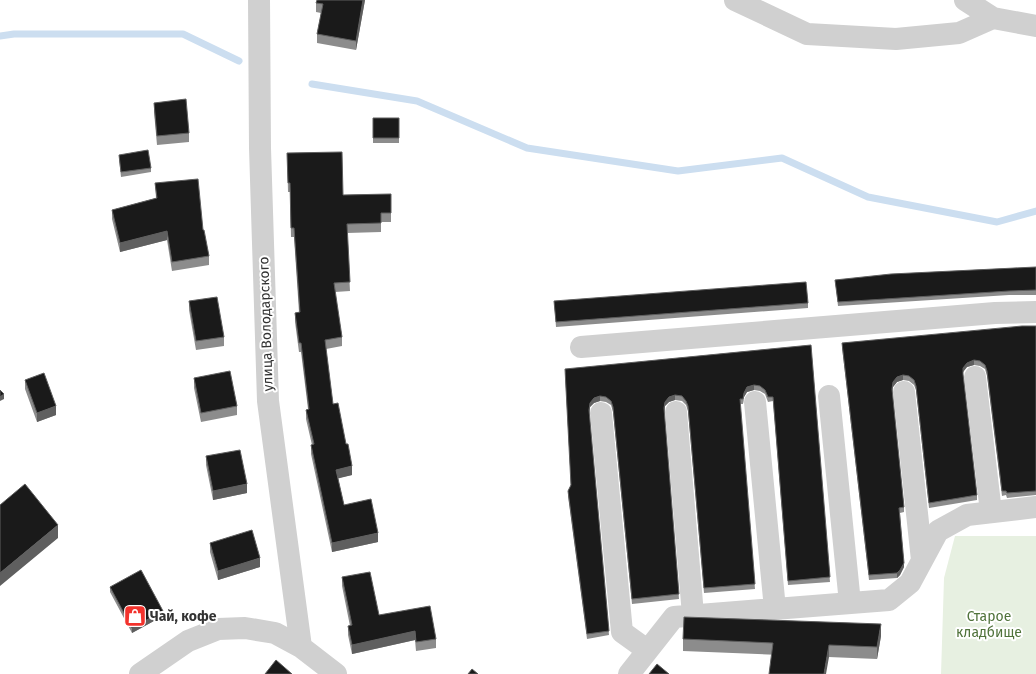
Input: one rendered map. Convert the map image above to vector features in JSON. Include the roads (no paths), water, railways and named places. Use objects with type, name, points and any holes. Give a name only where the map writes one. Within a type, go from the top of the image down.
[{"type":"street","name":"улица Володарского","points":[[259,0],[260,148],[268,401],[301,647]]},
{"type":"street","points":[[735,0],[807,34],[896,39],[959,33],[993,18]]},
{"type":"street","points":[[965,0],[993,18],[1036,26]]},
{"type":"street","points":[[581,347],[987,314],[1036,312]]},
{"type":"street","points":[[975,377],[991,512]]},
{"type":"street","points":[[904,392],[922,560]]},
{"type":"street","points":[[829,396],[850,603]]},
{"type":"street","points":[[755,402],[775,609]]},
{"type":"street","points":[[676,412],[693,615]]},
{"type":"street","points":[[601,413],[622,632],[648,650]]},
{"type":"street","points":[[629,674],[674,617],[889,600],[910,583],[938,530],[967,515],[1036,507]]},
{"type":"street","points":[[140,674],[188,641],[218,629],[245,628],[275,632],[301,647],[336,674]]},
{"type":"waterway","points":[[0,36],[14,34],[183,34],[239,61]]},
{"type":"waterway","points":[[312,84],[417,101],[527,148],[678,171],[782,158],[868,197],[997,222],[1036,211]]},
{"type":"place","name":"Чай, кофе","points":[[135,616]]},
{"type":"park label","name":"Старое кладбище","points":[[989,624]]}]
